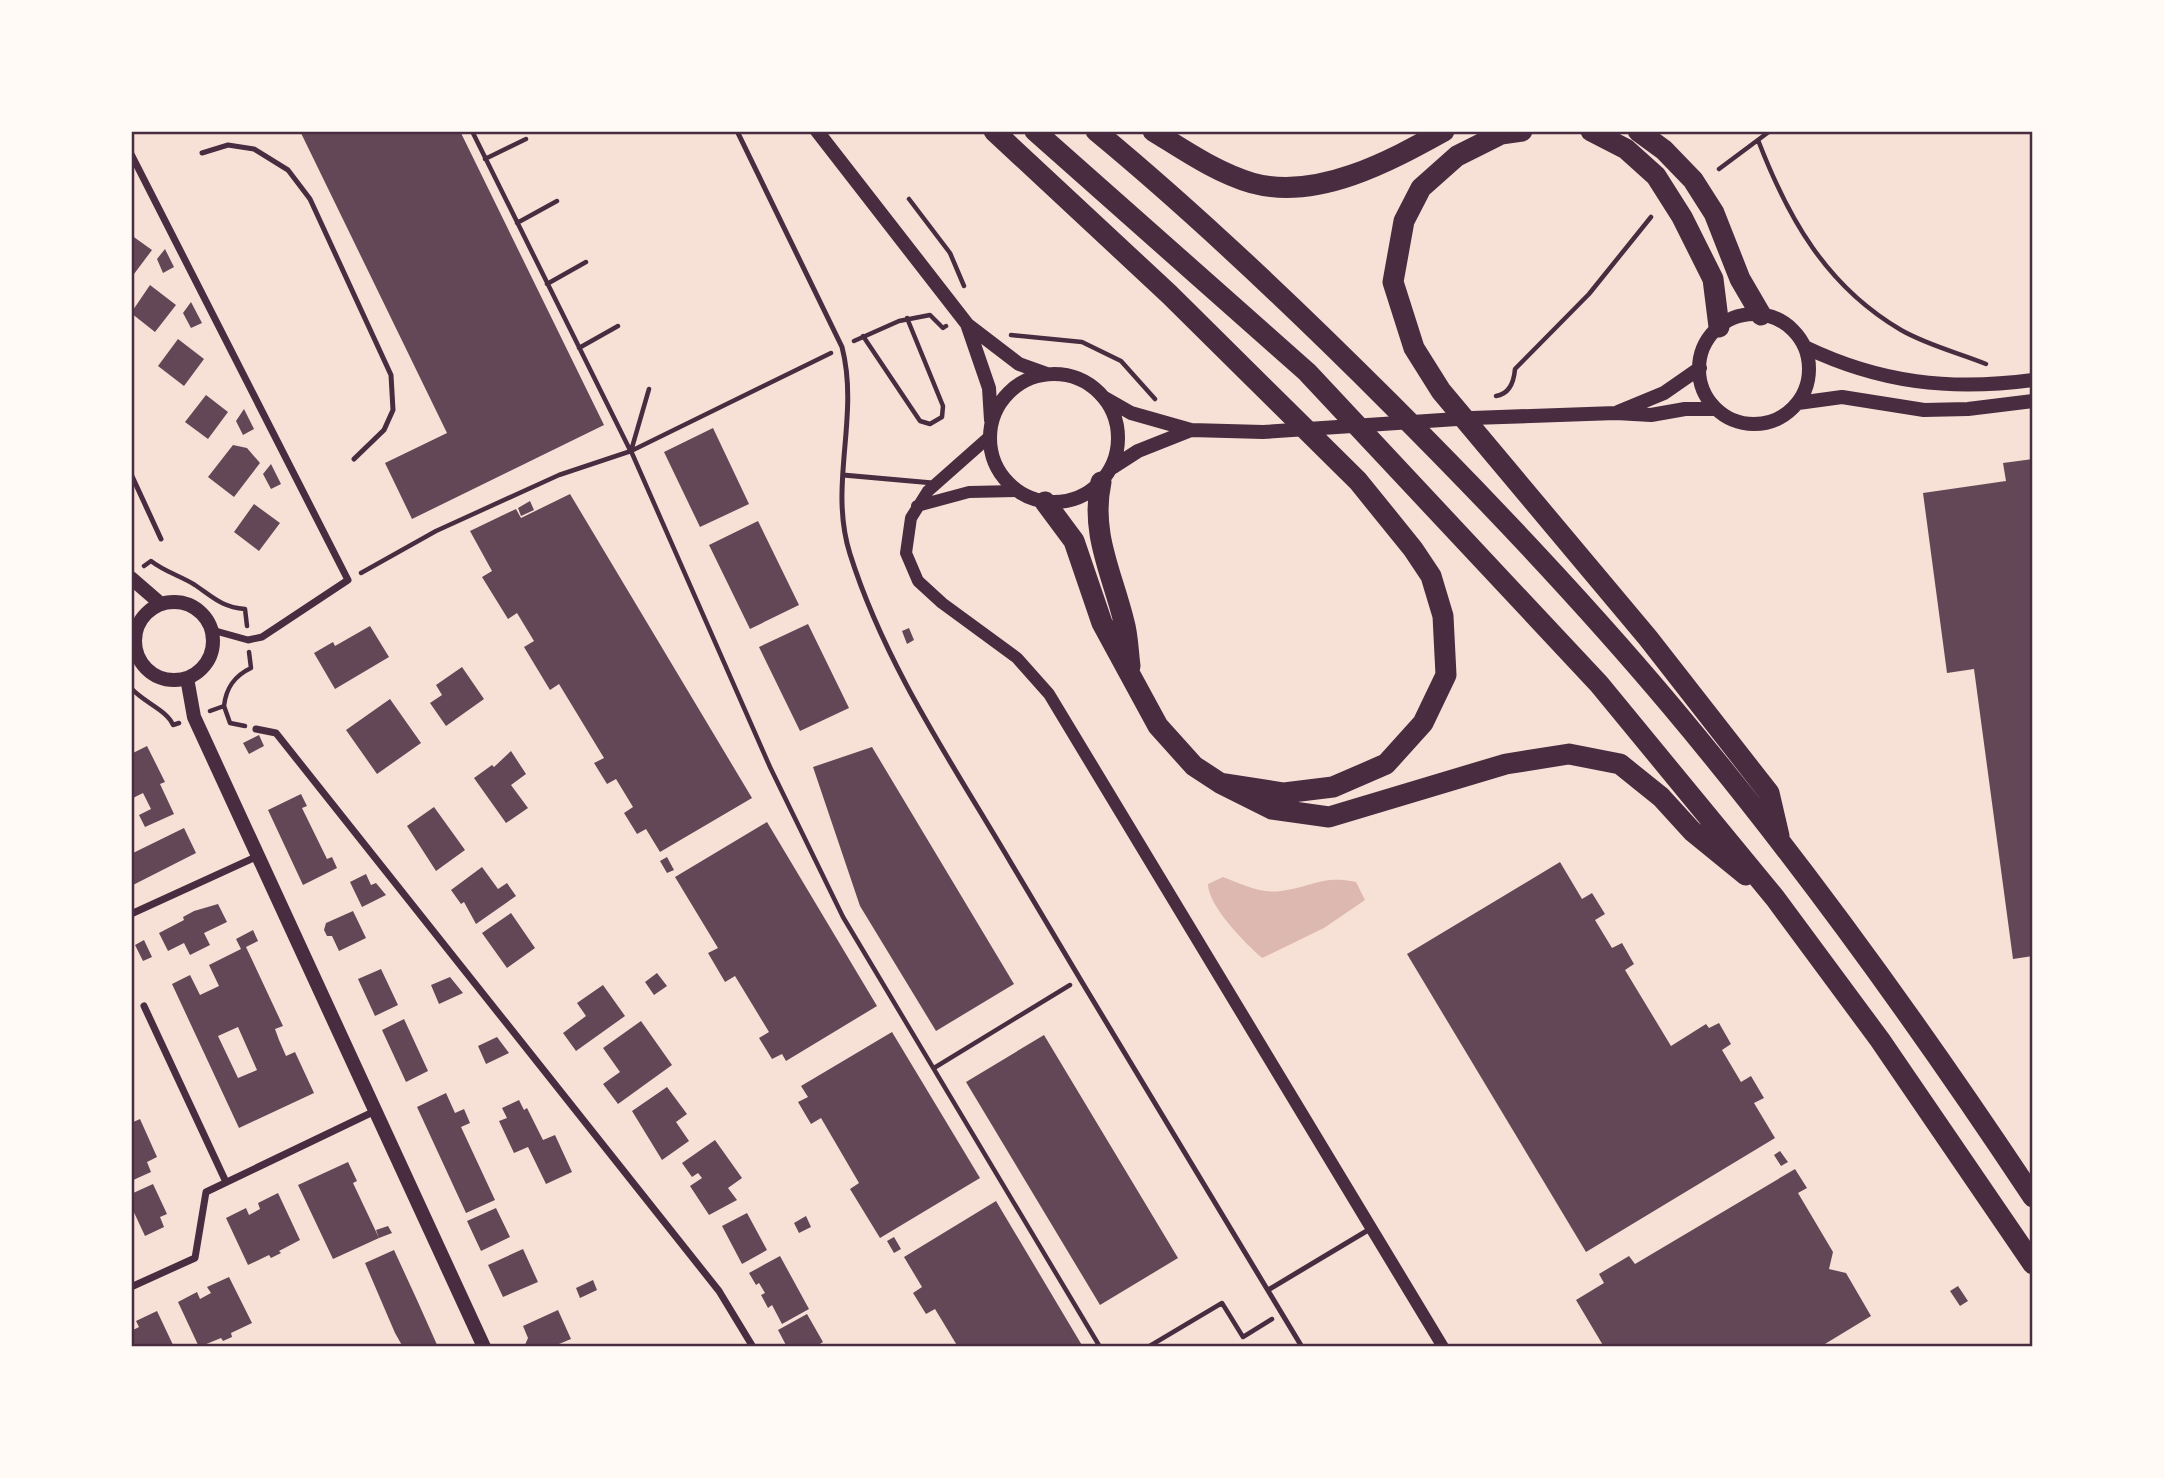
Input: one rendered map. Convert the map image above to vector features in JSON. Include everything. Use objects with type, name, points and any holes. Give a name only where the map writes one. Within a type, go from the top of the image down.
[{"type":"highway","points":[[994,131],[1169,294],[1359,481],[1431,576],[1443,616],[1446,675],[1423,723],[1386,764],[1333,787],[1321,789],[1284,793],[1220,783]]},
{"type":"highway","points":[[1035,131],[1316,382],[1599,684],[1775,898],[1880,1041],[2033,1264]]},
{"type":"highway","points":[[1096,131],[1223,242],[1334,346],[1469,483],[1569,590],[1672,708],[1781,842],[2033,1197]]},
{"type":"highway","points":[[1153,131],[1201,161],[1254,183],[1287,186],[1331,183],[1395,159],[1444,131]]},
{"type":"highway","points":[[1522,131],[1501,134],[1457,156],[1421,188],[1404,222],[1393,282],[1414,348],[1441,391],[1648,638],[1769,793],[1781,842]]},
{"type":"highway","points":[[1591,131],[1626,149],[1656,176],[1682,216],[1713,279],[1719,327]]},
{"type":"highway","points":[[1638,131],[1664,150],[1693,180],[1714,213],[1740,279],[1761,315]]},
{"type":"highway","points":[[1106,476],[1096,508],[1098,532],[1125,625],[1132,678]]},
{"type":"highway","points":[[1045,502],[1074,541],[1102,623],[1158,726],[1194,766],[1220,783],[1272,809],[1329,817],[1507,765],[1569,754],[1620,764],[1661,797],[1692,831],[1775,898]]},
{"type":"main road","points":[[817,131],[964,319],[1019,364],[1047,374],[1077,379],[1131,413],[1191,430],[1263,432],[1472,418],[1616,412],[1651,415],[1685,409],[1716,409],[1739,422],[1754,424],[1781,418],[1798,403],[1809,376],[1805,347],[1794,332],[1779,320],[1761,315],[1746,315],[1719,327],[1709,339],[1700,368],[1701,383],[1716,409]]},
{"type":"main road","points":[[964,319],[989,388],[989,437],[996,467],[1016,491],[1045,502],[1075,499],[1138,451],[1191,430]]},
{"type":"main road","points":[[1805,347],[1853,369],[1901,381],[1965,386],[2033,380]]},
{"type":"main road","points":[[1616,412],[1664,393],[1700,368]]},
{"type":"main road","points":[[991,422],[997,407],[1018,385],[1047,374]]},
{"type":"main road","points":[[1103,397],[1117,424],[1116,455],[1106,476]]},
{"type":"main road","points":[[1798,403],[1842,397],[1924,410],[1968,409],[2033,401]]},
{"type":"main road","points":[[131,578],[161,604]]},
{"type":"main road","points":[[186,603],[206,619],[212,630],[212,654],[198,672],[177,680],[157,676],[141,662],[133,642],[142,619],[161,604],[186,603]]},
{"type":"main road","points":[[187,678],[194,717],[484,1347]]},
{"type":"street","points":[[131,154],[348,580],[261,637],[248,640],[212,630]]},
{"type":"street","points":[[989,437],[937,483],[917,506],[911,518],[906,554],[918,581],[942,603],[1017,658],[1049,694],[1443,1347]]},
{"type":"street","points":[[917,506],[969,492],[1016,491]]},
{"type":"street","points":[[256,729],[276,733],[719,1291],[753,1347]]},
{"type":"street","points":[[131,914],[258,856]]},
{"type":"street","points":[[144,1006],[226,1182]]},
{"type":"street","points":[[131,1287],[195,1258],[206,1192],[376,1111]]},
{"type":"lane","points":[[737,131],[842,347],[849,374],[849,424],[842,475],[842,512],[849,551],[880,634],[910,692],[1302,1347]]},
{"type":"lane","points":[[202,153],[228,145],[254,149],[288,170],[310,199],[391,375],[393,410],[384,430],[354,458]]},
{"type":"lane","points":[[131,474],[161,539]]},
{"type":"lane","points":[[842,475],[937,483]]},
{"type":"lane","points":[[1268,1290],[1372,1227]]},
{"type":"path","points":[[472,131],[631,451],[770,767],[843,917],[1100,1347]]},
{"type":"path","points":[[1719,170],[1770,131]]},
{"type":"path","points":[[485,159],[526,139]]},
{"type":"path","points":[[1758,139],[1772,175],[1808,245],[1846,288],[1901,330],[1994,368]]},
{"type":"path","points":[[348,580],[436,531],[559,475],[631,451],[907,318],[930,315],[943,328],[964,319],[977,303],[962,284],[950,253],[909,199]]},
{"type":"path","points":[[517,223],[556,201]]},
{"type":"path","points":[[1502,395],[1513,383],[1515,369],[1589,295],[1651,217]]},
{"type":"path","points":[[547,284],[586,262]]},
{"type":"path","points":[[863,337],[920,421],[930,424],[942,417],[943,405],[907,318]]},
{"type":"path","points":[[579,348],[618,326]]},
{"type":"path","points":[[1007,334],[1082,342],[1121,361],[1143,389],[1162,405]]},
{"type":"path","points":[[631,451],[649,389]]},
{"type":"path","points":[[131,688],[153,708],[171,719],[173,725],[225,706],[230,723],[256,729]]},
{"type":"path","points":[[934,1068],[1080,979]]},
{"type":"path","points":[[1148,1347],[1222,1303],[1243,1337],[1281,1313]]},
{"type":"shaded area","points":[[1223,877],[1251,888],[1274,892],[1344,880],[1356,882],[1365,900],[1324,928],[1262,958],[1229,924],[1214,903],[1208,884]]},
{"type":"building","points":[[300,131],[460,131],[604,425],[412,519],[385,463],[447,433]]},
{"type":"building","points":[[131,235],[152,250],[131,278]]},
{"type":"building","points":[[165,249],[174,267],[163,273],[157,259]]},
{"type":"building","points":[[150,285],[176,305],[155,332],[131,313]]},
{"type":"building","points":[[191,302],[202,323],[191,328],[183,313]]},
{"type":"building","points":[[178,339],[204,359],[184,386],[158,366]]},
{"type":"building","points":[[206,395],[228,412],[208,439],[185,422]]},
{"type":"building","points":[[244,409],[254,429],[243,435],[236,421]]},
{"type":"building","points":[[713,428],[749,504],[700,527],[664,452]]},
{"type":"building","points":[[233,445],[247,448],[260,463],[234,497],[208,477]]},
{"type":"building","points":[[2033,459],[2033,956],[2013,959],[1974,669],[1947,673],[1923,493],[2006,481],[2003,463]]},
{"type":"building","points":[[271,464],[281,484],[271,489],[263,474]]},
{"type":"building","points":[[570,494],[752,798],[660,852],[646,829],[637,834],[624,813],[633,807],[616,779],[607,784],[594,763],[604,758],[559,684],[550,690],[524,647],[534,641],[517,613],[508,619],[482,577],[492,571],[470,531],[516,509],[521,518]]},
{"type":"building","points":[[530,501],[534,510],[521,516],[518,508]]},
{"type":"building","points":[[254,504],[280,523],[259,551],[234,532]]},
{"type":"building","points":[[758,521],[799,605],[750,629],[709,545]]},
{"type":"building","points":[[808,624],[849,708],[800,731],[759,647]]},
{"type":"building","points":[[370,626],[389,657],[335,689],[314,653],[333,642],[335,646]]},
{"type":"building","points":[[909,628],[914,640],[907,644],[902,631]]},
{"type":"building","points":[[462,667],[484,699],[446,726],[430,703],[442,695],[436,685]]},
{"type":"building","points":[[390,699],[421,743],[377,774],[346,730]]},
{"type":"building","points":[[259,735],[264,746],[249,754],[243,743]]},
{"type":"building","points":[[147,746],[165,782],[160,784],[174,814],[145,827],[139,815],[151,809],[143,793],[131,799],[131,754]]},
{"type":"building","points":[[872,747],[1014,984],[936,1031],[860,906],[813,767]]},
{"type":"building","points":[[511,751],[526,774],[511,785],[528,808],[506,823],[474,778],[492,765],[494,767]]},
{"type":"building","points":[[301,794],[307,806],[302,808],[327,859],[332,857],[337,868],[303,885],[268,810]]},
{"type":"building","points":[[434,807],[465,850],[436,871],[407,826]]},
{"type":"building","points":[[767,822],[877,1006],[786,1061],[782,1054],[772,1059],[759,1038],[769,1032],[735,976],[725,982],[708,953],[718,948],[675,877]]},
{"type":"building","points":[[184,828],[196,853],[131,886],[131,854]]},
{"type":"building","points":[[667,857],[674,870],[667,873],[660,861]]},
{"type":"building","points":[[1560,862],[1582,899],[1592,893],[1605,914],[1595,920],[1612,948],[1622,943],[1634,964],[1625,970],[1671,1046],[1706,1024],[1709,1028],[1719,1023],[1731,1044],[1722,1050],[1741,1082],[1751,1076],[1764,1098],[1754,1103],[1775,1138],[1586,1252],[1407,954]]},
{"type":"building","points":[[482,867],[498,889],[507,883],[516,896],[476,924],[464,902],[461,904],[451,890]]},
{"type":"building","points":[[366,874],[371,885],[376,883],[386,895],[362,907],[350,882]]},
{"type":"building","points":[[218,904],[227,922],[204,933],[210,945],[190,955],[184,943],[168,951],[159,933],[184,920],[183,917],[194,911]]},
{"type":"building","points":[[353,911],[366,938],[339,951],[332,936],[327,936],[324,930],[326,923]]},
{"type":"building","points":[[511,913],[535,948],[507,968],[482,933]]},
{"type":"building","points":[[253,930],[258,941],[246,947],[283,1026],[275,1029],[279,1040],[286,1056],[295,1052],[314,1093],[239,1128],[172,984],[190,975],[200,995],[219,986],[209,965],[241,949],[236,939]],"holes":[[[238,1027],[257,1070],[238,1078],[218,1036]]]},
{"type":"building","points":[[144,940],[152,957],[143,961],[135,945]]},
{"type":"building","points":[[381,969],[398,1005],[375,1016],[358,979]]},
{"type":"building","points":[[657,973],[667,986],[654,995],[645,982]]},
{"type":"building","points":[[450,977],[463,993],[439,1004],[431,985]]},
{"type":"building","points":[[603,985],[625,1016],[576,1051],[563,1033],[586,1016],[577,1003]]},
{"type":"building","points":[[404,1019],[428,1071],[406,1082],[382,1030]]},
{"type":"building","points":[[641,1021],[672,1065],[618,1104],[603,1084],[620,1072],[603,1048]]},
{"type":"building","points":[[892,1032],[980,1178],[880,1238],[850,1189],[859,1183],[821,1118],[811,1124],[798,1102],[808,1097],[801,1086]]},
{"type":"building","points":[[1044,1035],[1178,1258],[1100,1305],[966,1082]]},
{"type":"building","points":[[497,1037],[509,1053],[486,1064],[478,1046]]},
{"type":"building","points":[[667,1087],[687,1114],[676,1122],[689,1141],[662,1160],[632,1111]]},
{"type":"building","points":[[446,1093],[455,1113],[464,1109],[470,1123],[461,1127],[495,1200],[466,1213],[417,1107]]},
{"type":"building","points":[[519,1100],[524,1110],[527,1108],[543,1140],[555,1135],[572,1172],[546,1184],[528,1147],[514,1153],[499,1121],[507,1118],[502,1108]]},
{"type":"building","points":[[140,1119],[157,1157],[147,1162],[151,1172],[131,1181],[131,1123]]},
{"type":"building","points":[[715,1140],[742,1178],[728,1188],[737,1200],[709,1215],[690,1186],[702,1178],[698,1173],[692,1177],[682,1163]]},
{"type":"building","points":[[1780,1151],[1788,1162],[1781,1166],[1774,1155]]},
{"type":"building","points":[[348,1162],[357,1181],[353,1183],[379,1238],[333,1259],[298,1185]]},
{"type":"building","points":[[1795,1169],[1807,1188],[1798,1193],[1833,1252],[1829,1269],[1846,1273],[1871,1316],[1820,1347],[1604,1347],[1576,1300],[1604,1283],[1599,1274],[1629,1256],[1635,1264]]},
{"type":"building","points":[[153,1184],[167,1214],[160,1217],[164,1227],[145,1236],[131,1206],[131,1194]]},
{"type":"building","points":[[278,1193],[300,1240],[271,1258],[269,1255],[248,1265],[226,1218],[246,1208],[249,1215],[260,1209],[258,1203]]},
{"type":"building","points":[[996,1201],[1083,1347],[958,1347],[935,1309],[926,1314],[913,1293],[922,1287],[904,1257]]},
{"type":"building","points":[[496,1208],[510,1237],[481,1251],[467,1221]]},
{"type":"building","points":[[747,1213],[767,1250],[742,1264],[722,1226]]},
{"type":"building","points":[[806,1216],[811,1227],[799,1233],[794,1223]]},
{"type":"building","points":[[388,1226],[392,1233],[379,1238],[376,1230]]},
{"type":"building","points":[[894,1237],[901,1249],[894,1253],[887,1241]]},
{"type":"building","points":[[523,1249],[538,1282],[503,1297],[488,1265]]},
{"type":"building","points":[[394,1250],[438,1347],[403,1347],[395,1333],[365,1263]]},
{"type":"building","points":[[780,1256],[809,1309],[782,1324],[772,1305],[768,1308],[761,1295],[765,1293],[749,1273]]},
{"type":"building","points":[[229,1277],[252,1323],[231,1333],[232,1337],[223,1341],[221,1338],[199,1347],[178,1302],[197,1292],[200,1299],[211,1293],[207,1287]]},
{"type":"building","points":[[593,1280],[597,1290],[580,1298],[576,1288]]},
{"type":"building","points":[[1958,1286],[1968,1301],[1960,1306],[1950,1291]]},
{"type":"building","points":[[558,1310],[571,1339],[559,1344],[560,1347],[524,1347],[528,1338],[523,1326]]},
{"type":"building","points":[[157,1311],[174,1347],[131,1347],[131,1331],[139,1327],[136,1321]]},
{"type":"building","points":[[807,1314],[823,1342],[815,1347],[787,1347],[778,1330]]}]
